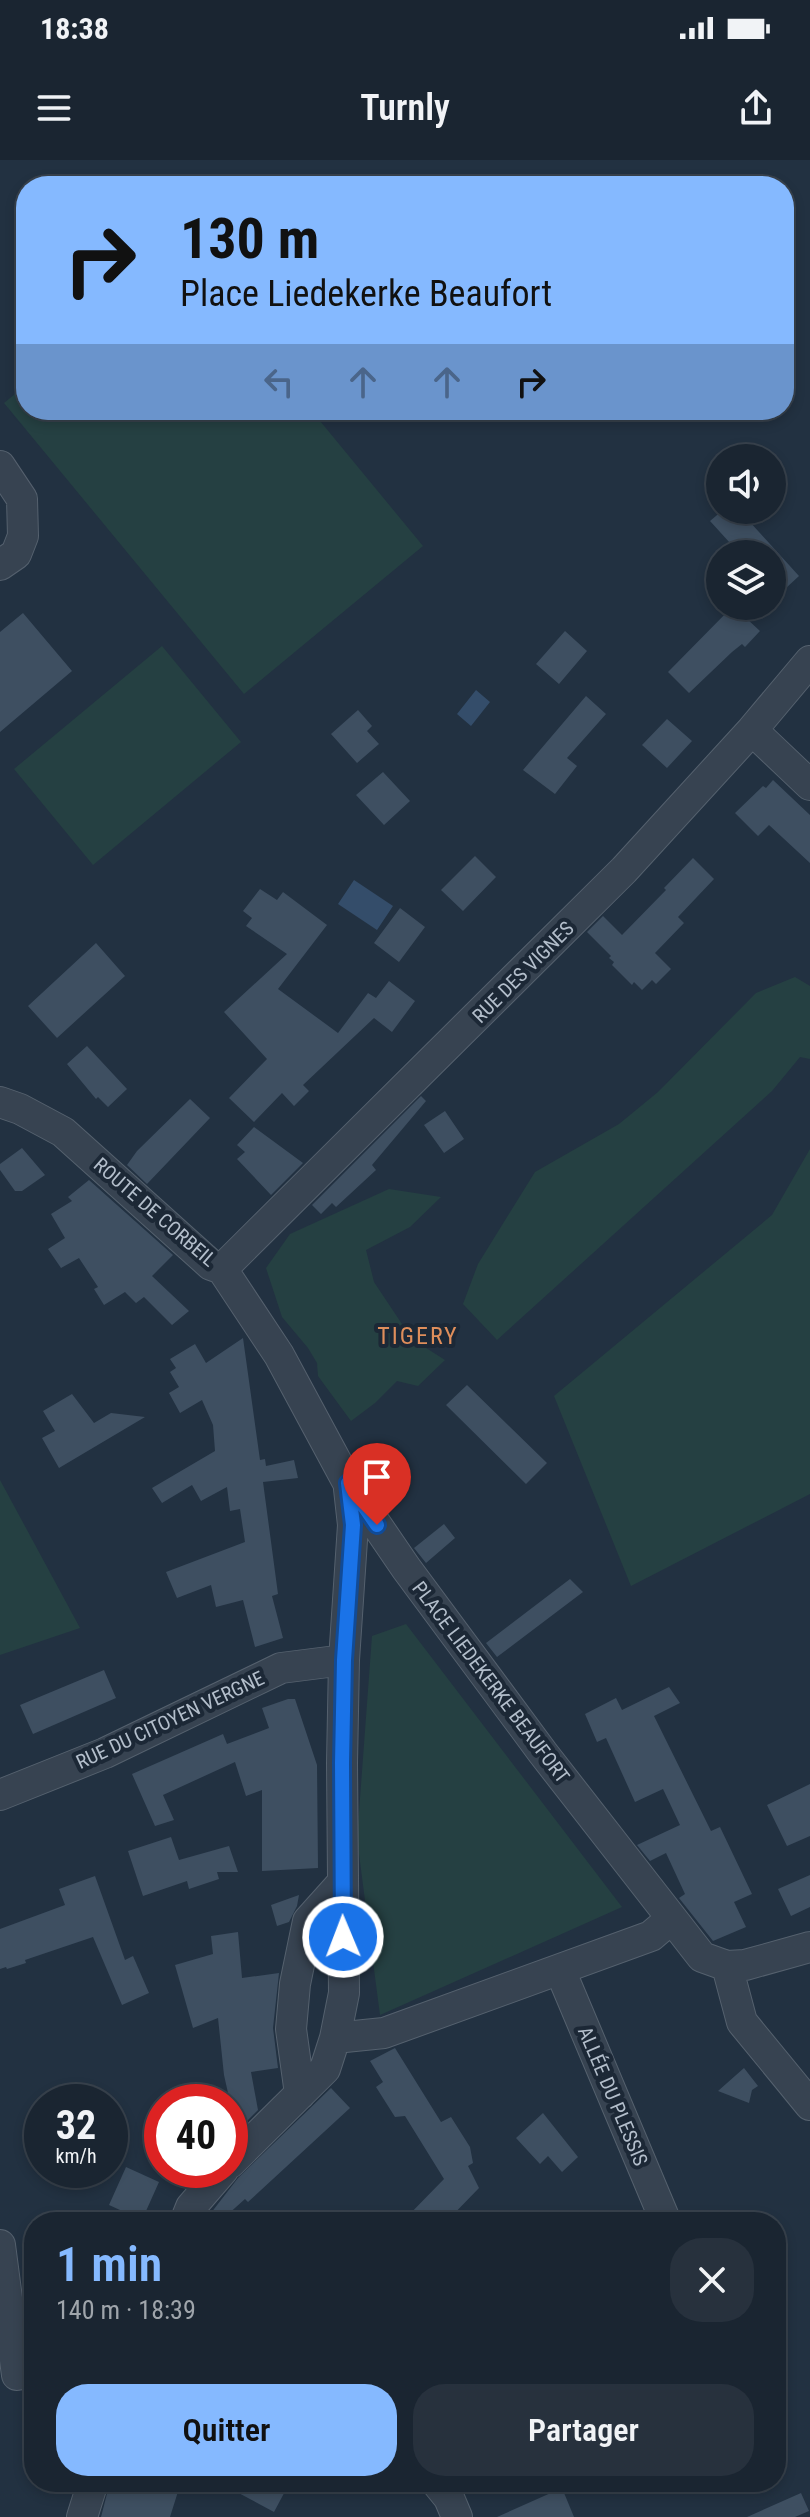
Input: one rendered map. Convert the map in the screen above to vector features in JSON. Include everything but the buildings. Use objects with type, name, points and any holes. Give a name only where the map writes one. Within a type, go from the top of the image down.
[{"type":"street","points":[[0,466],[22,499],[23,536],[16,554],[0,565]]},
{"type":"street","name":"RUE DES VIGNES","points":[[222,1269],[624,870],[752,730],[810,661]]},
{"type":"street","points":[[752,730],[810,785]]},
{"type":"street","name":"ROUTE DE CORBEIL","points":[[0,1102],[63,1132],[211,1265],[222,1269],[279,1355],[348,1483]]},
{"type":"street","points":[[248,2145],[325,2069],[344,1993],[342,1763],[344,1660],[353,1525],[348,1483]]},
{"type":"street","name":"PLACE LIEDEKERKE BEAUFORT","points":[[348,1483],[497,1693],[671,1919],[702,1957],[727,1966]]},
{"type":"street","name":"RUE DU CITOYEN VERGNE","points":[[0,1795],[105,1753],[281,1668],[344,1660]]},
{"type":"street","points":[[300,2094],[291,2029],[295,1984],[308,1921],[343,1882]]},
{"type":"street","points":[[335,2038],[384,2033],[651,1936],[671,1919]]},
{"type":"street","points":[[810,1947],[745,1965],[727,1966],[742,2022],[810,2105]]},
{"type":"street","name":"ALLÉE DU PLESSIS","points":[[560,1970],[662,2212]]},
{"type":"street","points":[[189,2212],[207,2188]]},
{"type":"street","points":[[0,2245],[17,2375]]},
{"type":"street","points":[[82,2517],[90,2492]]},
{"type":"street","points":[[444,2492],[457,2517]]},
{"type":"green space","points":[[16,393],[16,418],[4,403]]},
{"type":"green space","points":[[18,420],[319,420],[423,546],[244,694]]},
{"type":"green space","points":[[162,646],[241,742],[93,865],[14,769]]},
{"type":"green space","points":[[795,977],[810,986],[810,1059],[800,1057],[772,1091],[497,1340],[463,1304],[478,1264],[535,1172],[619,1124],[658,1092],[756,993]]},
{"type":"green space","points":[[810,1149],[810,1494],[631,1586],[554,1396],[772,1215]]},
{"type":"green space","points":[[389,1189],[441,1197],[410,1227],[366,1250],[374,1282],[412,1339],[445,1360],[418,1386],[397,1381],[351,1421],[318,1376],[317,1363],[308,1348],[282,1317],[266,1268],[290,1234]]},
{"type":"green space","points":[[0,1480],[80,1628],[0,1655]]},
{"type":"green space","points":[[406,1624],[622,1907],[380,2015],[357,1839],[372,1636]]},
{"type":"water","points":[[476,690],[490,702],[471,726],[457,714]]},
{"type":"water","points":[[354,880],[393,906],[377,930],[338,904]]},
{"type":"district","name":"TIGERY","points":[[418,1336]]},
{"type":"route","points":[[343,1937],[344,1660],[353,1525],[348,1483],[377,1525]]}]
